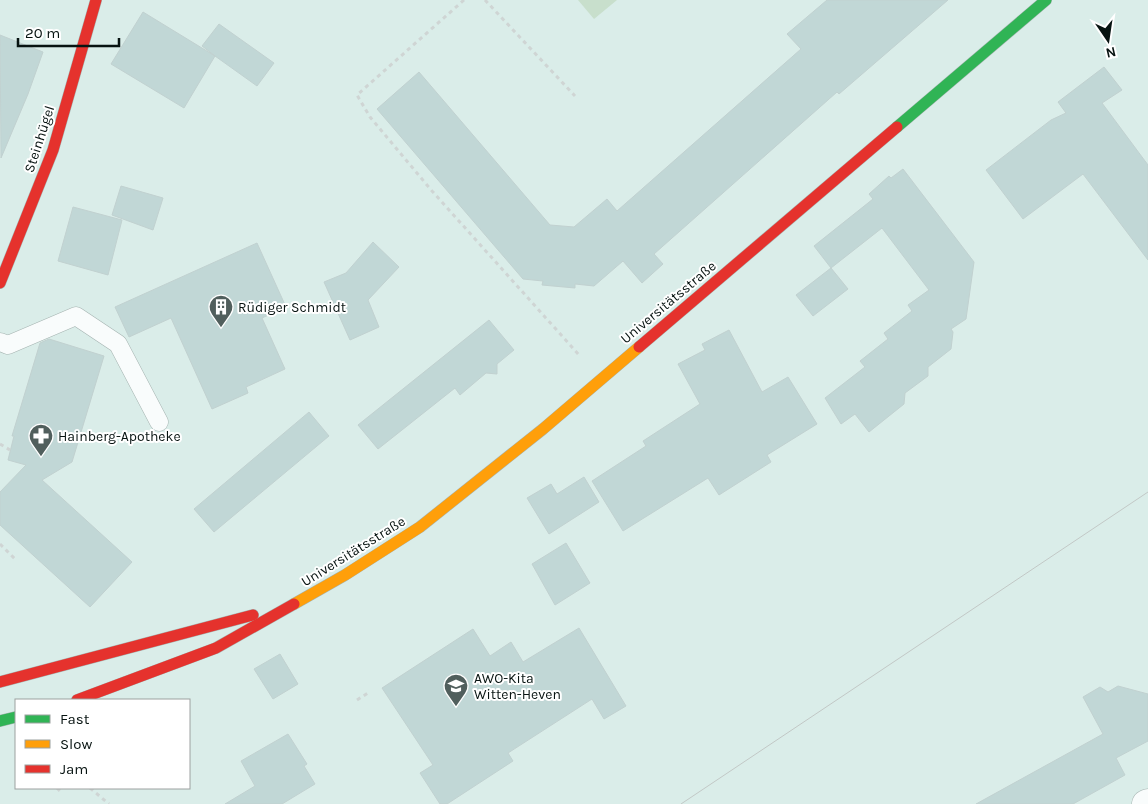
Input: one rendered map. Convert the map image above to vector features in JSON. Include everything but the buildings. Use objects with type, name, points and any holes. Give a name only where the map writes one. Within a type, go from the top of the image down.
[{"type":"street","name":"Steinhügel","points":[[0,283],[53,150],[96,0]]},
{"type":"street","name":"Universitätsstraße","points":[[80,699],[216,648],[345,575],[435,516],[543,429],[1046,0]]},
{"type":"street","name":"Universitätsstraße","points":[[0,682],[293,604]]},
{"type":"street","points":[[0,721],[15,717]]},
{"type":"lane","points":[[0,342],[8,345],[76,316],[118,344],[159,422]]},
{"type":"path","points":[[464,0],[357,95],[370,117],[432,191],[600,379]]},
{"type":"path","points":[[485,0],[575,96]]},
{"type":"path","points":[[0,444],[10,450]]},
{"type":"path","points":[[0,544],[16,560]]},
{"type":"path","points":[[357,700],[368,693]]},
{"type":"path","points":[[91,789],[109,804]]},
{"type":"green space","points":[[578,0],[617,0],[594,19]]},
{"type":"tram line","points":[[681,804],[1148,492]]},
{"type":"traffic: fast","points":[[897,127],[1046,0]]},
{"type":"traffic: fast","points":[[0,721],[15,717]]},
{"type":"traffic: slow","points":[[294,604],[345,575],[420,527],[543,429],[639,347]]},
{"type":"traffic: jam","points":[[0,283],[53,150],[96,0]]},
{"type":"traffic: jam","points":[[639,347],[897,127]]},
{"type":"traffic: jam","points":[[80,699],[216,648],[294,604]]},
{"type":"traffic: jam","points":[[0,682],[253,615]]},
{"type":"place","name":"Rüdiger Schmidt","points":[[221,328]]},
{"type":"place","name":"Hainberg-Apotheke","points":[[41,457]]},
{"type":"place","name":"AWO-Kita Witten-Heven","points":[[456,707]]}]
